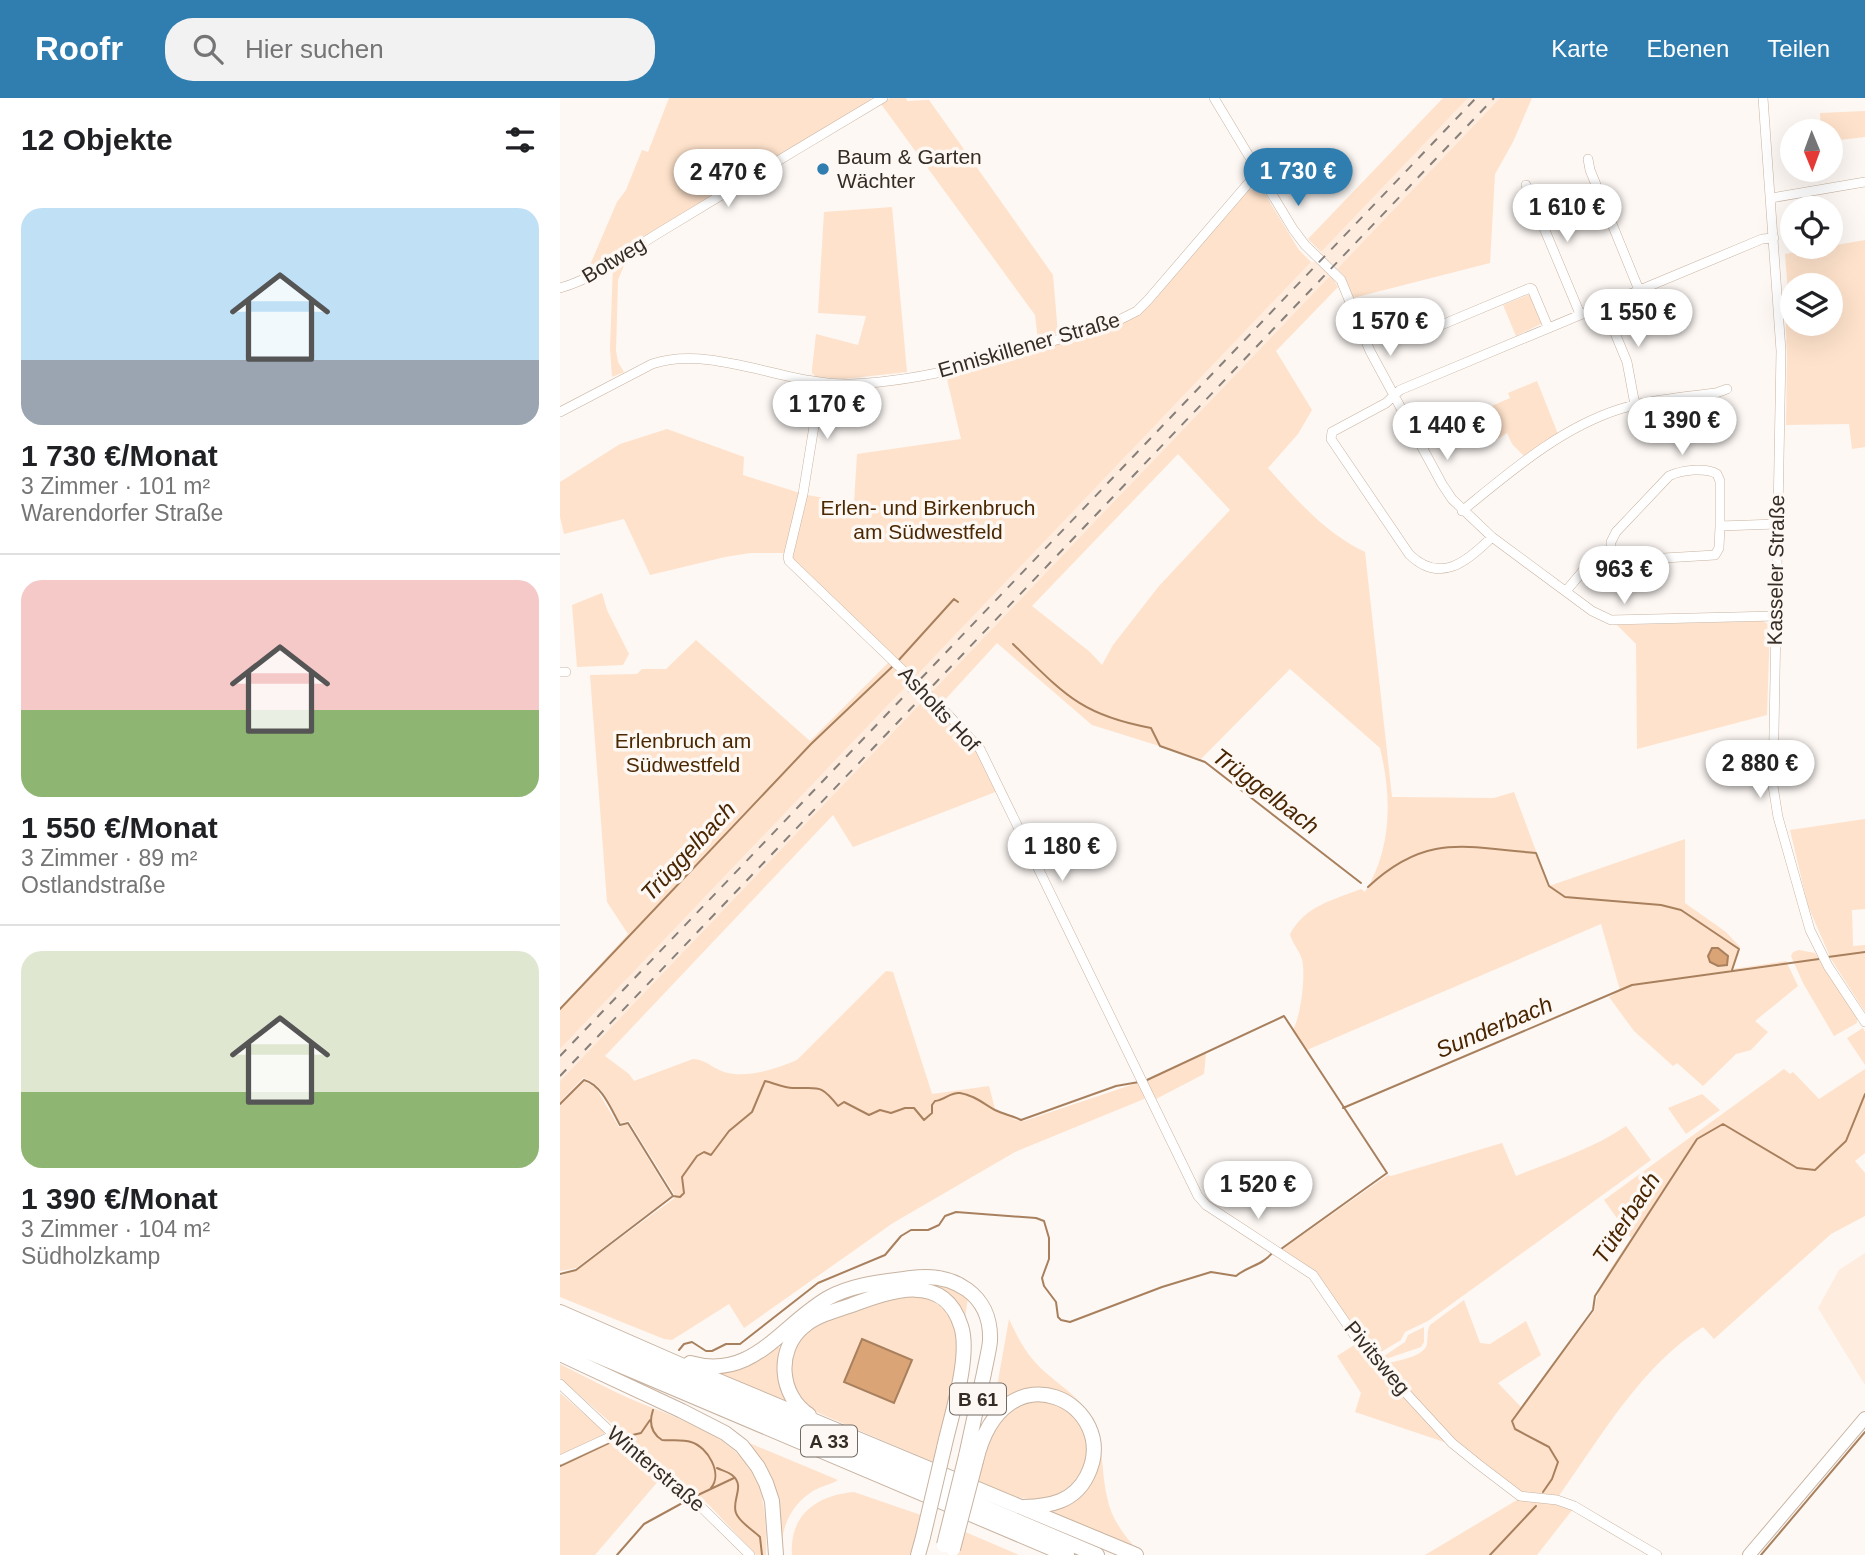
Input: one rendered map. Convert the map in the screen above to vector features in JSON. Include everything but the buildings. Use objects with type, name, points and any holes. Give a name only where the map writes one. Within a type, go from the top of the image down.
[{"type":"highway","name":"B 61","points":[[661,1355],[702,1366],[737,1363],[763,1351],[802,1316],[831,1297],[851,1288],[926,1276],[954,1281],[970,1291],[985,1314],[990,1340],[971,1458]]},
{"type":"highway","points":[[828,1426],[796,1405],[790,1394],[785,1372],[786,1354],[795,1335],[813,1319],[898,1289],[917,1289],[944,1300],[958,1317],[963,1335],[963,1359],[918,1555]]},
{"type":"highway","points":[[560,1312],[1136,1555]]},
{"type":"highway","name":"A 33","points":[[560,1327],[1097,1555]]},
{"type":"highway","name":"A 33","points":[[560,1340],[1067,1555]]},
{"type":"highway","points":[[560,1354],[682,1410],[725,1433],[742,1446],[758,1467],[769,1492],[776,1555]]},
{"type":"highway","points":[[947,1551],[971,1458],[996,1413],[1012,1401],[1032,1395],[1058,1398],[1075,1408],[1088,1425],[1093,1437],[1093,1460],[1086,1479],[1076,1491],[1057,1503],[1020,1507]]},
{"type":"main road","points":[[1749,1555],[1864,1420]]},
{"type":"street","name":"Botweg","points":[[560,288],[599,272],[657,234],[883,98]]},
{"type":"street","points":[[1214,98],[1301,240],[1341,280],[1366,343],[1393,396],[1441,484],[1462,511],[1492,537],[1592,611],[1611,620],[1775,616]]},
{"type":"street","name":"Kasseler Straße","points":[[1763,98],[1781,351],[1772,767],[1775,802],[1801,905],[1819,950],[1865,1022]]},
{"type":"street","points":[[1588,159],[1590,170],[1639,290]]},
{"type":"street","name":"Enniskillener Straße","points":[[560,412],[652,364],[679,358],[703,359],[821,383],[853,384],[944,371],[1063,338],[1129,316],[1148,300],[1258,172]]},
{"type":"street","points":[[1771,198],[1865,182]]},
{"type":"street","points":[[1526,185],[1580,314]]},
{"type":"street","points":[[1492,537],[1469,559],[1452,567],[1432,567],[1420,563],[1409,554],[1331,436],[1332,432],[1386,403],[1401,390],[1762,239],[1774,238]]},
{"type":"street","points":[[1415,336],[1530,288],[1549,327]]},
{"type":"street","points":[[1603,304],[1627,362],[1635,405]]},
{"type":"street","name":"Asholts Hof","points":[[821,383],[789,561],[980,749],[1152,1100]]},
{"type":"street","points":[[1462,511],[1566,433],[1606,414],[1635,405],[1727,389]]},
{"type":"street","points":[[1566,591],[1588,565],[1600,556],[1711,556],[1719,548],[1720,481],[1717,474],[1709,470],[1673,473],[1616,532],[1611,542],[1611,554]]},
{"type":"street","points":[[1720,526],[1777,524]]},
{"type":"street","name":"Pivitsweg","points":[[1152,1100],[1201,1200],[1312,1275],[1359,1342],[1452,1443],[1520,1496],[1557,1500],[1574,1506],[1657,1555]]},
{"type":"street","name":"Winterstraße","points":[[560,1384],[614,1434],[696,1502],[750,1555]]},
{"type":"street","points":[[560,1460],[614,1434]]},
{"type":"shaded area","points":[[1468,98],[1500,98],[560,1081],[560,1049],[1311,262],[1315,262],[1321,252]]},
{"type":"shaded area","points":[[1712,948],[1718,948],[1728,956],[1727,965],[1718,966],[1710,962],[1708,956]]},
{"type":"shaded area","points":[[1865,1253],[1865,1385],[1818,1308],[1839,1270]]},
{"type":"shaded area","points":[[862,1339],[912,1360],[894,1403],[844,1382]]},
{"type":"green space","points":[[669,98],[872,100],[587,272],[642,150],[648,152]]},
{"type":"green space","points":[[890,98],[906,98],[907,101],[929,100],[1053,275],[1058,334],[1038,340],[1035,315],[881,104]]},
{"type":"green space","points":[[1443,98],[1468,98],[1321,252],[1308,239]]},
{"type":"green space","points":[[1500,98],[1532,98],[1513,142],[1495,174],[1490,263],[1353,298],[1344,276],[1337,269]]},
{"type":"green space","points":[[1865,111],[1865,137],[1843,140],[1843,119],[1820,119],[1820,113]]},
{"type":"green space","name":"Erlen- und Birkenbruch am Südwestfeld","points":[[1258,187],[1262,189],[1299,250],[1311,262],[915,677],[792,558],[807,495],[854,503],[857,454],[961,439],[946,375],[979,368],[1139,315],[1247,191]]},
{"type":"green space","points":[[892,207],[907,372],[844,379],[816,377],[812,369],[816,334],[858,345],[866,316],[818,313],[824,212]]},
{"type":"green space","points":[[1865,240],[1865,447],[1852,449],[1849,424],[1786,425],[1786,336],[1843,336],[1843,273],[1786,273],[1785,259],[1843,259],[1843,244]]},
{"type":"green space","points":[[627,258],[618,280],[616,351],[624,372],[612,377],[610,348],[613,265]]},
{"type":"green space","points":[[1331,275],[1338,287],[1276,351],[1312,410],[1298,434],[1268,468],[1324,526],[1365,552],[1392,797],[1494,798],[1514,792],[1549,886],[1685,839],[1685,903],[1726,932],[1740,947],[1733,969],[1786,961],[1798,986],[1755,1021],[1768,1032],[1751,1050],[1736,1054],[1703,1086],[1677,1063],[1673,1066],[1634,1031],[1609,997],[1620,990],[1601,924],[1307,1050],[1293,1030],[1300,1005],[1303,975],[1302,959],[1290,934],[1296,924],[1312,910],[1361,889],[1365,892],[1374,875],[1385,840],[1388,804],[1380,748],[1290,669],[1201,759],[1092,725],[997,643],[942,703],[931,693]],"holes":[[[1178,454],[1230,510],[1159,586],[1113,645],[1102,665],[1090,652],[1032,606]]]},
{"type":"green space","points":[[1530,294],[1543,323],[1516,336],[1503,305]]},
{"type":"green space","points":[[1537,381],[1558,434],[1525,457],[1512,444],[1507,433],[1491,443],[1484,427],[1466,437],[1457,421],[1510,398],[1508,393]]},
{"type":"green space","points":[[667,429],[744,457],[743,475],[800,493],[786,553],[750,553],[725,557],[650,575],[624,519],[564,534],[560,517],[560,482],[620,444]]},
{"type":"green space","points":[[602,593],[607,610],[629,654],[623,665],[577,667],[572,605]]},
{"type":"green space","points":[[1763,621],[1770,625],[1767,715],[1637,749],[1636,644],[1617,625]]},
{"type":"green space","name":"Erlenbruch am Südwestfeld","points":[[696,640],[810,741],[889,662],[910,682],[560,1049],[560,1008],[628,934],[607,902],[590,675],[637,674],[642,669],[666,669]]},
{"type":"green space","points":[[925,699],[977,752],[998,791],[853,847],[833,815],[605,1056],[634,1081],[693,1059],[733,1074],[770,1070],[797,1060],[886,971],[893,972],[932,1094],[989,1086],[995,1109],[1016,1120],[1024,1121],[1140,1082],[1144,1099],[1015,1152],[893,1223],[744,1328],[729,1304],[672,1340],[664,1339],[560,1297],[560,1276],[577,1270],[676,1197],[629,1121],[620,1123],[606,1096],[596,1085],[583,1078],[560,1102],[560,1081]]},
{"type":"green space","points":[[1865,819],[1865,909],[1852,910],[1853,946],[1865,945],[1865,1012],[1831,959],[1808,906],[1790,830]]},
{"type":"green space","points":[[1799,950],[1815,953],[1857,1018],[1857,1023],[1834,1036],[1803,983],[1791,956]]},
{"type":"green space","points":[[1863,1028],[1865,1032],[1865,1065],[1847,1038]]},
{"type":"green space","points":[[1206,1053],[1204,1074],[1156,1099],[1146,1081]]},
{"type":"green space","points":[[1784,1069],[1790,1074],[1793,1072],[1819,1099],[1865,1069],[1865,1153],[1855,1161],[1865,1173],[1865,1216],[1831,1234],[1714,1339],[1703,1327],[1680,1343],[1623,1404],[1558,1497],[1522,1492],[1464,1449],[1383,1366],[1423,1351],[1430,1325],[1464,1300],[1480,1343],[1490,1344],[1526,1321],[1541,1355],[1498,1383],[1521,1407],[1595,1310],[1603,1281],[1631,1238],[1604,1200]]},
{"type":"green space","points":[[584,1081],[596,1088],[619,1127],[627,1124],[671,1196],[576,1268],[560,1271],[560,1105]]},
{"type":"green space","points":[[1702,1094],[1720,1110],[1686,1134],[1668,1108]]},
{"type":"green space","points":[[1626,1126],[1651,1160],[1428,1321],[1405,1332],[1401,1340],[1379,1356],[1374,1355],[1316,1273],[1281,1250],[1388,1175],[1502,1143],[1516,1176],[1586,1148]]},
{"type":"green space","points":[[939,1282],[968,1298],[965,1318],[931,1288],[818,1312],[846,1297],[861,1293]]},
{"type":"green space","points":[[916,1294],[945,1310],[954,1321],[958,1342],[952,1395],[935,1463],[814,1411],[806,1405],[792,1384],[790,1356],[794,1347],[815,1324],[897,1295]]},
{"type":"green space","points":[[1009,1319],[1034,1361],[1079,1401],[1091,1418],[1102,1456],[1109,1505],[1123,1533],[1139,1552],[1045,1511],[1071,1500],[1098,1447],[1059,1395],[993,1409]]},
{"type":"green space","points":[[1424,1327],[1424,1342],[1421,1347],[1380,1361],[1405,1342],[1408,1335]]},
{"type":"green space","points":[[1356,1344],[1447,1440],[1444,1442],[1355,1412],[1361,1393],[1337,1356]]},
{"type":"green space","points":[[776,1346],[783,1349],[792,1404],[715,1374]]},
{"type":"green space","points":[[560,1364],[618,1393],[700,1428],[715,1436],[741,1457],[752,1470],[760,1488],[766,1555],[756,1555],[709,1505],[560,1378]]},
{"type":"green space","points":[[560,1393],[604,1431],[604,1434],[560,1455]]},
{"type":"green space","points":[[1033,1401],[1060,1406],[1075,1417],[1084,1432],[1084,1464],[1076,1479],[1064,1491],[1048,1498],[1022,1498],[978,1482],[988,1442],[999,1422],[1018,1407]]},
{"type":"green space","points":[[611,1439],[660,1479],[595,1555],[560,1555],[560,1463]]},
{"type":"green space","points":[[742,1440],[838,1480],[813,1491],[800,1501],[787,1521],[782,1544],[778,1518]]},
{"type":"green space","points":[[854,1492],[921,1515],[910,1555],[792,1555],[795,1529],[808,1510],[828,1497]]},
{"type":"green space","points":[[1517,1500],[1556,1503],[1573,1509],[1537,1555],[1425,1555]]},
{"type":"green space","points":[[963,1531],[1019,1555],[956,1555]]},
{"type":"waterway","name":"Trüggelbach","points":[[897,662],[954,599],[958,602]]},
{"type":"waterway","name":"Trüggelbach","points":[[1013,644],[1074,700],[1107,716],[1151,728],[1160,746],[1205,762],[1361,883]]},
{"type":"waterway","name":"Trüggelbach","points":[[560,1009],[811,744],[893,666]]},
{"type":"waterway","name":"Trüggelbach","points":[[1368,887],[1389,870],[1428,851],[1466,847],[1536,853],[1549,886],[1565,897],[1661,905],[1681,910],[1739,949],[1732,970]]},
{"type":"waterway","name":"Sunderbach","points":[[1828,957],[1865,952]]},
{"type":"waterway","name":"Sunderbach","points":[[1343,1108],[1632,985],[1819,959]]},
{"type":"waterway","name":"Trüggelbach","points":[[1147,1080],[1284,1016],[1387,1173],[1281,1249]]},
{"type":"waterway","points":[[560,1104],[584,1080],[596,1087],[620,1125],[628,1123],[673,1196]]},
{"type":"waterway","points":[[560,1274],[576,1270],[673,1196],[680,1197],[684,1193],[682,1177],[697,1156],[704,1152],[711,1155],[729,1131],[752,1112],[765,1081],[790,1088],[823,1090],[838,1106],[844,1102],[869,1115],[880,1110],[891,1113],[914,1108],[924,1120],[932,1113],[935,1101],[956,1093],[970,1096],[1021,1120],[1116,1086],[1139,1082]]},
{"type":"waterway","name":"Tüterbach","points":[[1543,1492],[1552,1479],[1558,1462],[1549,1447],[1515,1429],[1512,1421],[1593,1310],[1595,1296],[1697,1139],[1723,1124],[1797,1168],[1815,1170],[1846,1141],[1865,1094]]},
{"type":"waterway","name":"Sunderbach","points":[[679,1350],[684,1344],[692,1342],[706,1351],[726,1344],[740,1344],[818,1283],[885,1255],[901,1236],[911,1230],[928,1230],[939,1225],[945,1216],[956,1212],[1036,1218],[1044,1221],[1049,1238],[1049,1259],[1042,1278],[1044,1286],[1056,1302],[1058,1317],[1070,1322],[1162,1287],[1211,1272],[1236,1276],[1272,1253]]},
{"type":"waterway","name":"Sunderbach","points":[[653,1410],[652,1427],[658,1437],[662,1440],[691,1442],[708,1455],[715,1476],[711,1488]]},
{"type":"waterway","name":"Sunderbach","points":[[624,1437],[641,1433],[650,1420]]},
{"type":"waterway","points":[[1761,1555],[1865,1432]]},
{"type":"waterway","name":"Sunderbach","points":[[560,1466],[613,1441]]},
{"type":"waterway","points":[[717,1468],[736,1479],[736,1513],[743,1523],[760,1537],[762,1555]]},
{"type":"waterway","name":"Sunderbach","points":[[698,1495],[734,1478]]},
{"type":"waterway","name":"Sunderbach","points":[[617,1555],[644,1524],[686,1501]]},
{"type":"waterway","name":"Tüterbach","points":[[1490,1555],[1536,1506]]},
{"type":"railway","points":[[560,1056],[1476,98]]},
{"type":"railway","points":[[560,1076],[1494,98]]},
{"type":"place","name":"Baum & Garten Wächter","points":[[823,169]]}]
